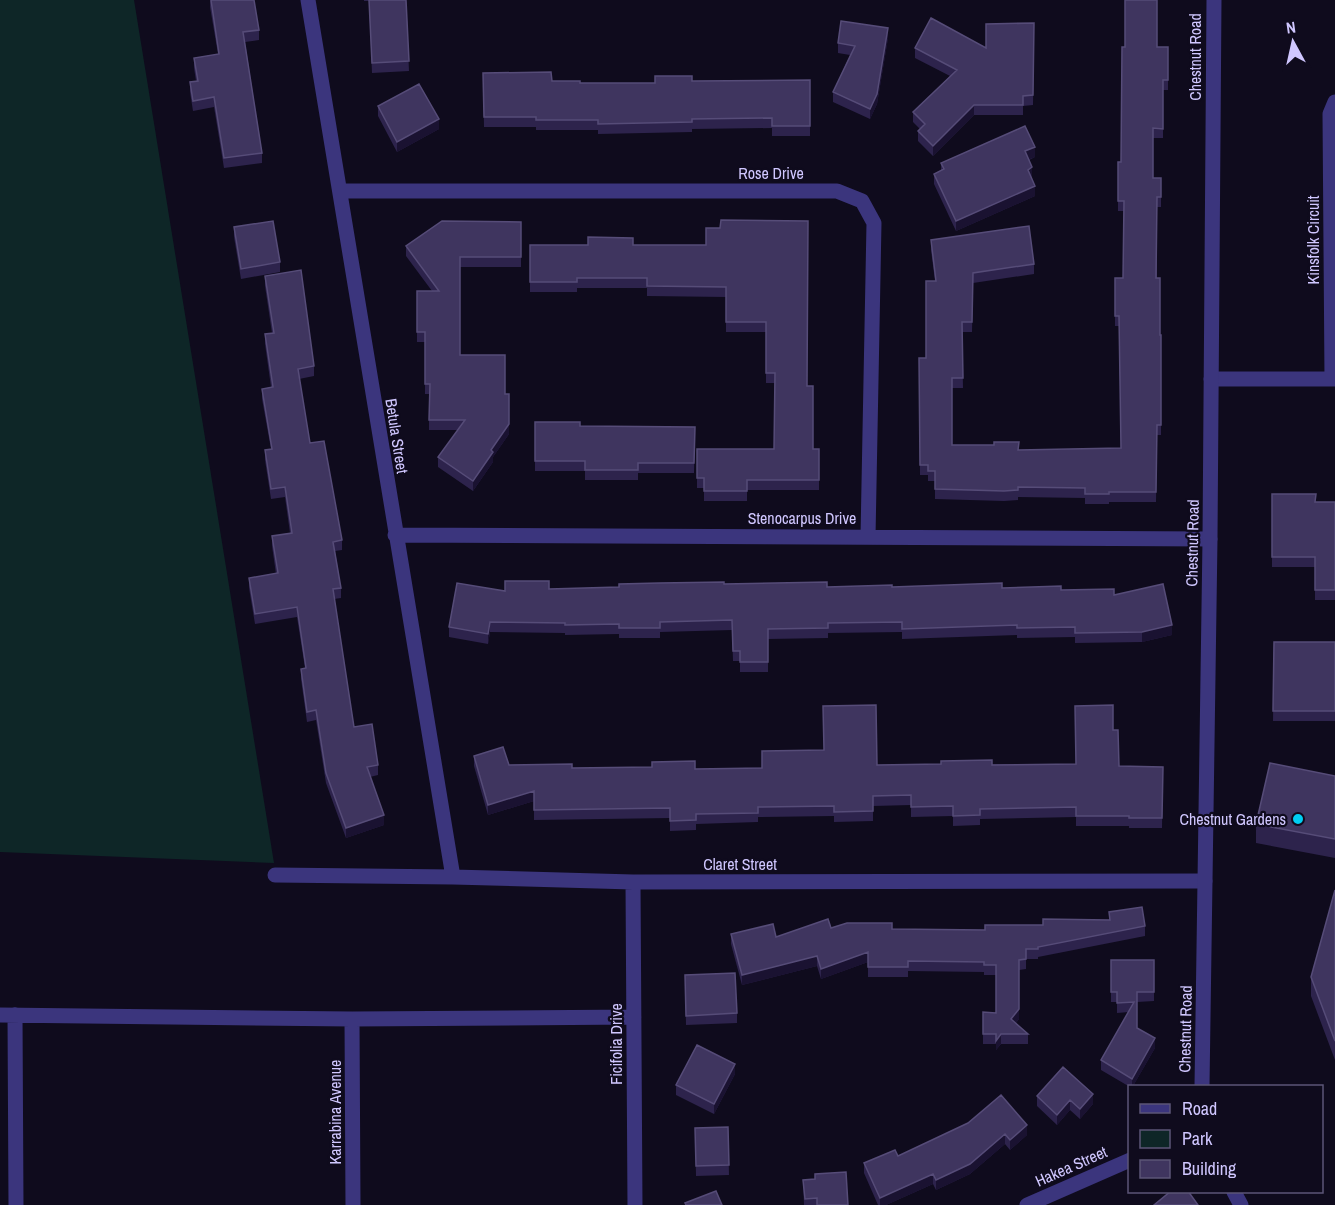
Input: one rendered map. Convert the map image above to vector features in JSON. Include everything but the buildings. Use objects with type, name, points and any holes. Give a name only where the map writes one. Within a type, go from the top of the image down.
[{"type":"street","name":"Betula Street","points":[[308,0],[453,877]]},
{"type":"street","name":"Chestnut Road","points":[[1202,1085],[1210,539],[1214,0]]},
{"type":"street","name":"Kinsfolk Circuit","points":[[1211,379],[1334,379],[1330,114],[1335,102]]},
{"type":"street","name":"Rose Drive","points":[[339,191],[837,192],[862,201],[874,224],[868,537]]},
{"type":"street","name":"Stenocarpus Drive","points":[[395,535],[1210,539]]},
{"type":"street","name":"Claret Street","points":[[275,875],[633,882],[1205,881]]},
{"type":"street","name":"Ficifolia Drive","points":[[633,882],[635,1205]]},
{"type":"street","points":[[16,1205],[8,1015],[352,1019],[634,1017]]},
{"type":"street","name":"Karrabina Avenue","points":[[352,1019],[353,1205]]},
{"type":"street","name":"Hakea Street","points":[[1027,1205],[1128,1161]]},
{"type":"green space","points":[[0,0],[134,0],[274,863],[0,852]]},
{"type":"place","name":"Chestnut Gardens","points":[[1298,819]]}]
